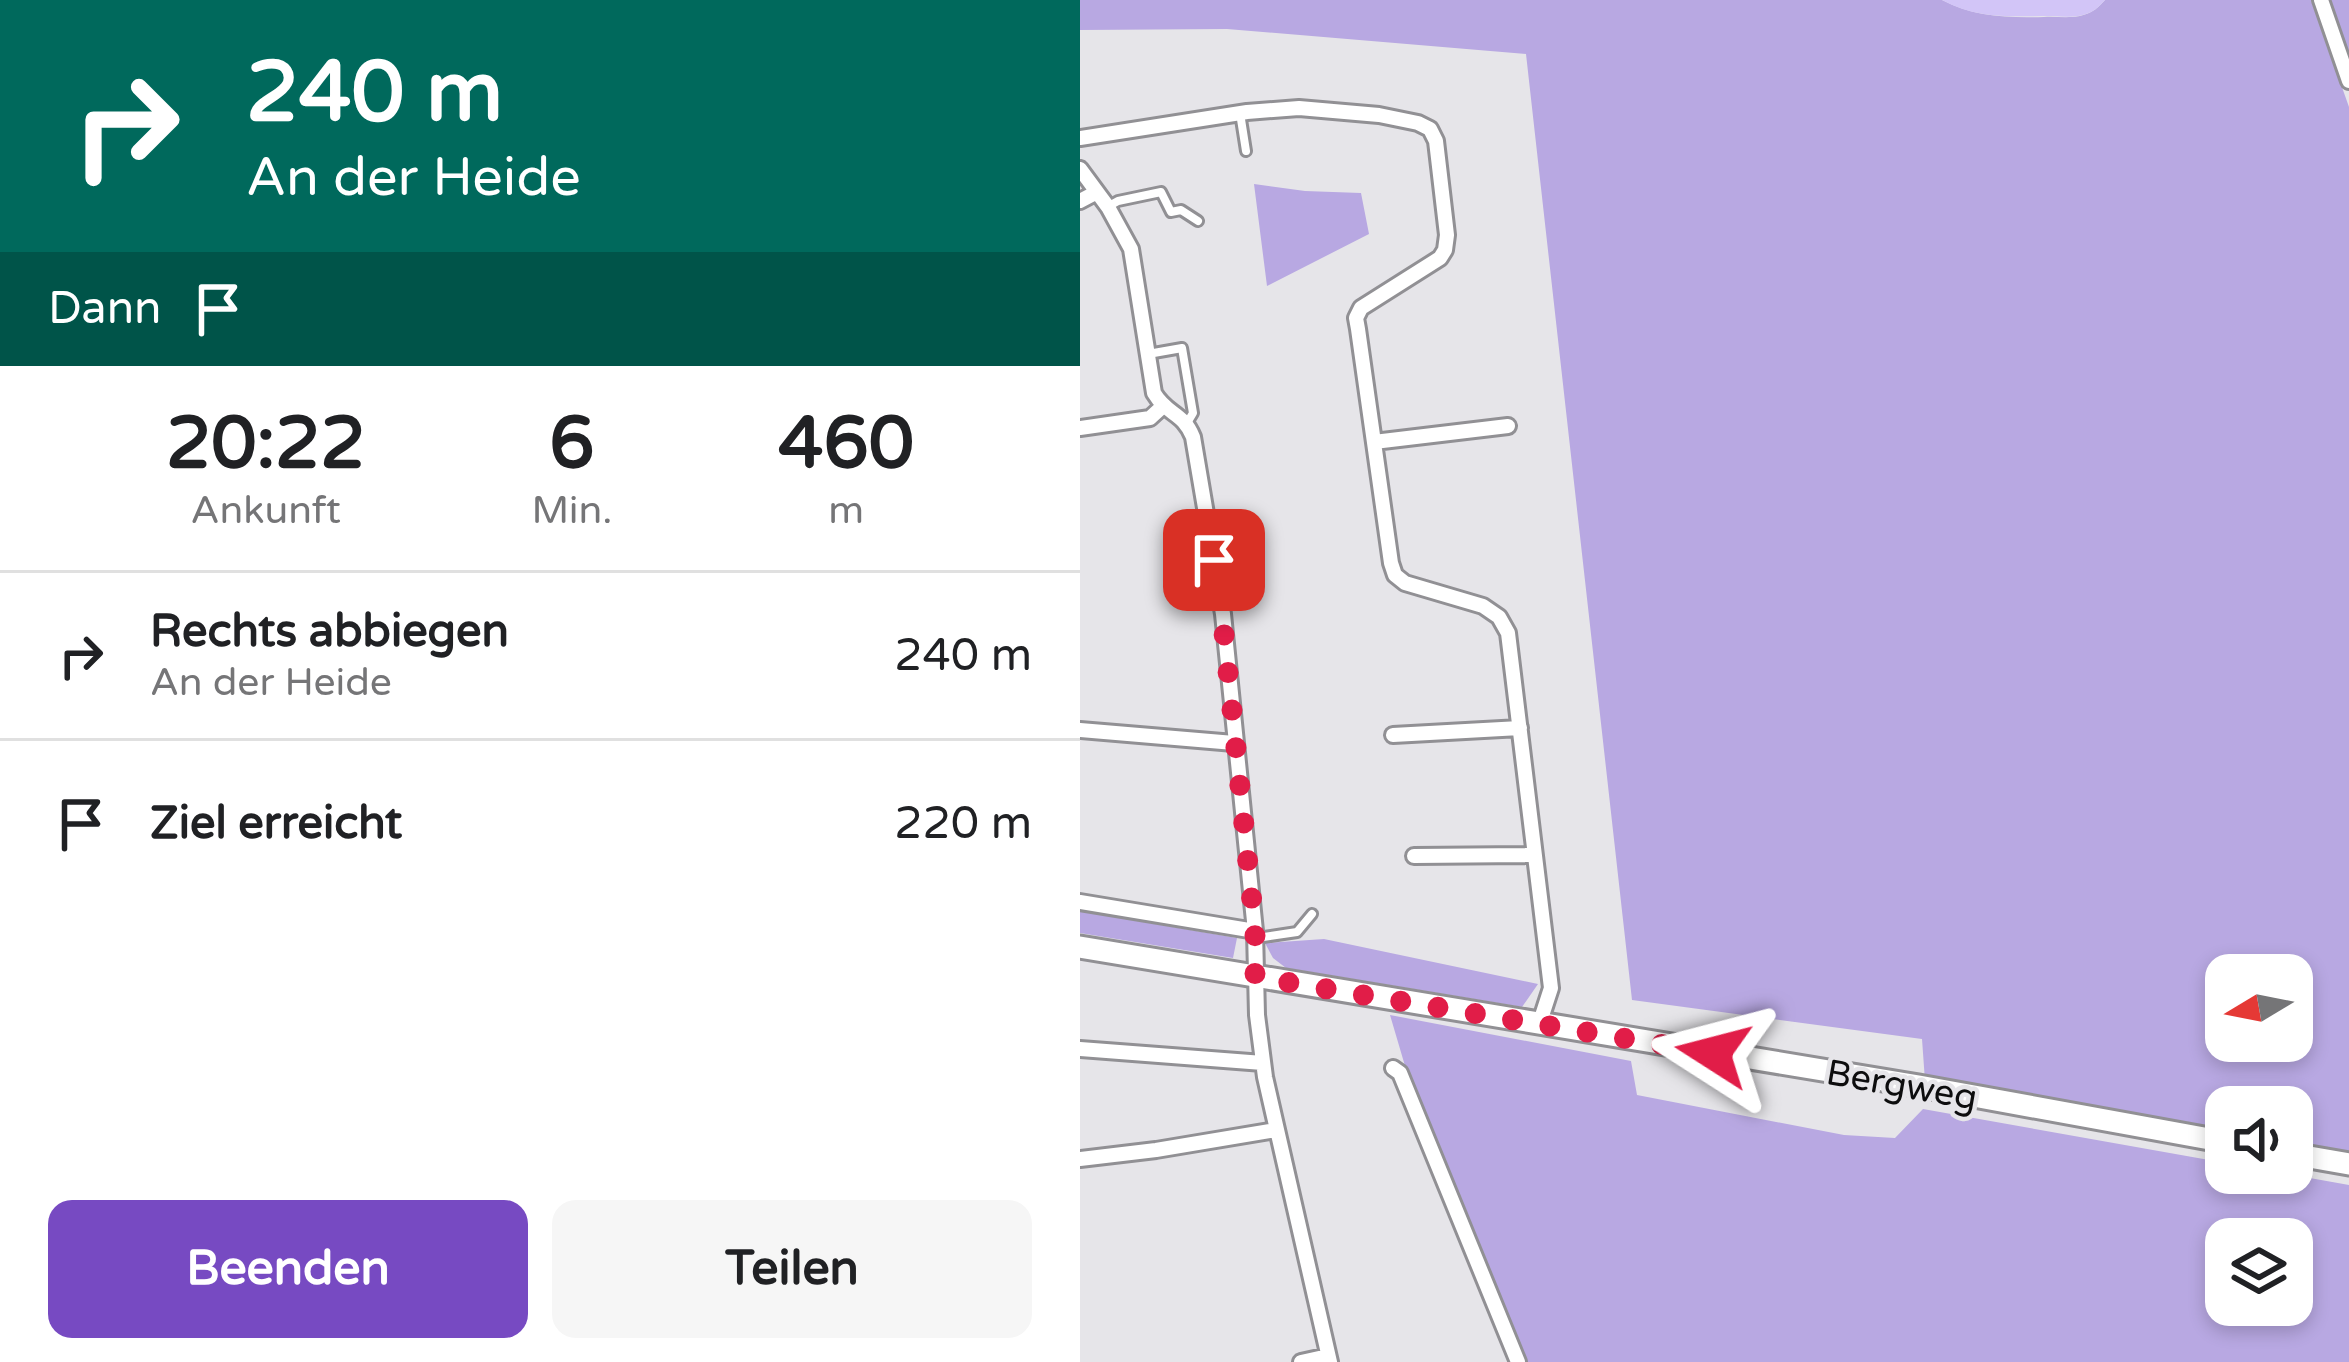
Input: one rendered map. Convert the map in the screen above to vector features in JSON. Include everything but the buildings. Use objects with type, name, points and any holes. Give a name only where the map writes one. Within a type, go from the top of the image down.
[{"type":"main road","name":"Bergweg","points":[[1080,947],[2205,1138]]},
{"type":"main road","points":[[2313,1158],[2349,1164]]},
{"type":"street","points":[[2320,0],[2349,81]]},
{"type":"street","points":[[1080,138],[1271,109],[1379,116],[1430,129],[1436,141],[1446,261],[1371,301],[1356,318],[1395,575],[1405,583],[1483,606],[1499,616],[1508,633],[1551,988],[1540,1024]]},
{"type":"street","points":[[1080,170],[1131,249],[1154,393],[1162,407],[1187,422],[1193,437],[1222,614],[1255,934],[1263,1064],[1329,1359],[1301,1362]]},
{"type":"street","points":[[1080,201],[1097,192]]},
{"type":"street","points":[[1080,428],[1150,418],[1162,407]]},
{"type":"street","points":[[1374,442],[1508,426]]},
{"type":"street","points":[[1393,735],[1520,728]]},
{"type":"street","points":[[1080,730],[1234,742]]},
{"type":"street","points":[[1414,856],[1535,855]]},
{"type":"street","points":[[1080,902],[1255,934]]},
{"type":"street","points":[[1080,1049],[1263,1064]]},
{"type":"street","points":[[1393,1068],[1405,1084],[1518,1362]]},
{"type":"street","points":[[1080,1159],[1276,1130]]},
{"type":"lane","points":[[1243,112],[1246,151]]},
{"type":"lane","points":[[1108,207],[1161,192],[1171,212],[1180,210],[1198,221]]},
{"type":"lane","points":[[1148,354],[1182,348],[1193,413],[1187,422]]},
{"type":"lane","points":[[1255,934],[1297,932],[1312,914]]},
{"type":"shaded area","points":[[1080,0],[1942,0],[1979,13],[2031,17],[2080,16],[2105,0],[2311,0],[2349,107],[2349,1155],[2313,1149],[2313,1086],[2205,1086],[2205,1129],[1925,1081],[1922,1039],[1632,1000],[1526,54],[1227,29],[1080,30]]},
{"type":"shaded area","points":[[1942,0],[2105,0],[2091,12],[2068,17],[1983,14]]},
{"type":"shaded area","points":[[2328,0],[2349,0],[2349,60]]},
{"type":"shaded area","points":[[1254,184],[1361,193],[1369,234],[1267,286]]},
{"type":"shaded area","points":[[1080,911],[1237,938],[1233,958],[1080,933]]},
{"type":"shaded area","points":[[1324,939],[1538,984],[1522,1007],[1286,968],[1265,943]]},
{"type":"shaded area","points":[[1390,1015],[1631,1061],[1637,1095],[1844,1135],[1895,1138],[1923,1109],[2205,1159],[2205,1194],[2313,1194],[2313,1179],[2349,1185],[2349,1362],[1522,1362],[1413,1093]]},
{"type":"route","points":[[1214,560],[1255,931],[1255,977],[1713,1053]]}]
